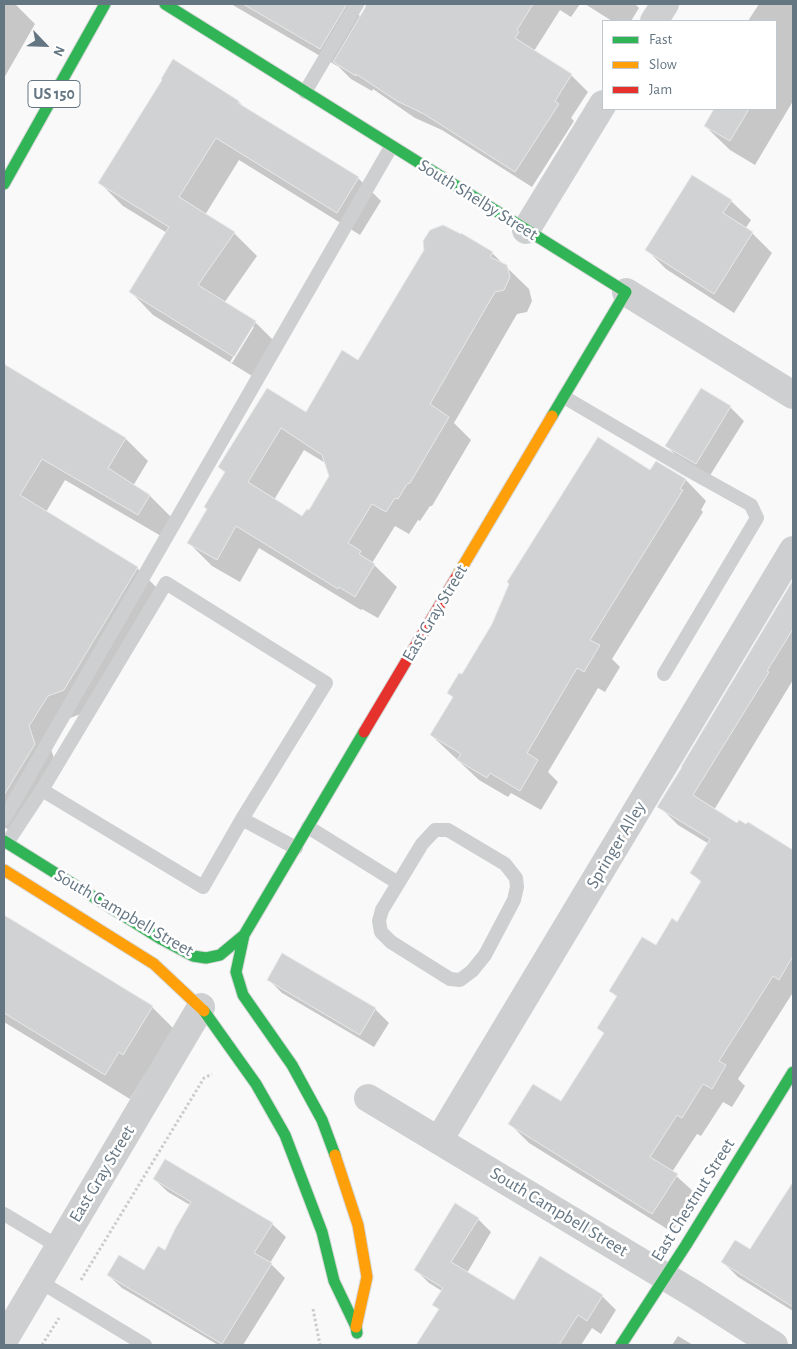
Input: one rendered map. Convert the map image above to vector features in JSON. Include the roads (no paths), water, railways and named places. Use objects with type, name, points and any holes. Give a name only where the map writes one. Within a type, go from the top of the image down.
[{"type":"main road","name":"US 150","points":[[4,184],[105,4]]},
{"type":"main road","name":"South Shelby Street","points":[[165,4],[626,292]]},
{"type":"main road","name":"East Gray Street","points":[[244,934],[626,292]]},
{"type":"main road","name":"South Campbell Street","points":[[6,842],[162,939],[193,956],[206,958],[220,955],[244,934]]},
{"type":"main road","name":"South Campbell Street","points":[[4,870],[154,964],[201,1007],[256,1084],[285,1135],[322,1232],[334,1281],[356,1327]]},
{"type":"main road","points":[[244,934],[236,972],[243,995],[292,1065],[322,1120],[342,1172],[358,1225],[367,1277],[356,1327],[359,1345]]},
{"type":"main road","name":"East Chestnut Street","points":[[621,1345],[666,1277],[793,1072]]},
{"type":"street","points":[[655,20],[664,4]]},
{"type":"street","points":[[526,230],[602,106]]},
{"type":"street","name":"South Shelby Street","points":[[626,292],[793,395]]},
{"type":"street","name":"Springer Alley","points":[[439,1140],[793,550]]},
{"type":"street","name":"East Gray Street","points":[[8,1324],[39,1281],[201,1007]]},
{"type":"street","name":"South Campbell Street","points":[[368,1098],[666,1277],[774,1345]]},
{"type":"lane","points":[[305,92],[357,4]]},
{"type":"lane","points":[[4,819],[392,147]]},
{"type":"lane","points":[[564,396],[751,505],[757,518],[664,674]]},
{"type":"lane","points":[[6,842],[42,790],[166,583],[326,683],[242,819],[203,888],[42,790]]},
{"type":"lane","points":[[242,819],[296,848]]},
{"type":"lane","points":[[308,827],[398,883]]},
{"type":"lane","points":[[435,830],[448,830],[505,864],[516,878],[517,887],[514,900],[485,955],[472,971],[460,980],[450,979],[391,942],[381,932],[379,922],[382,910],[398,883],[427,837],[435,830]]},
{"type":"lane","points":[[4,1214],[59,1247]]},
{"type":"lane","points":[[39,1281],[144,1345]]}]
